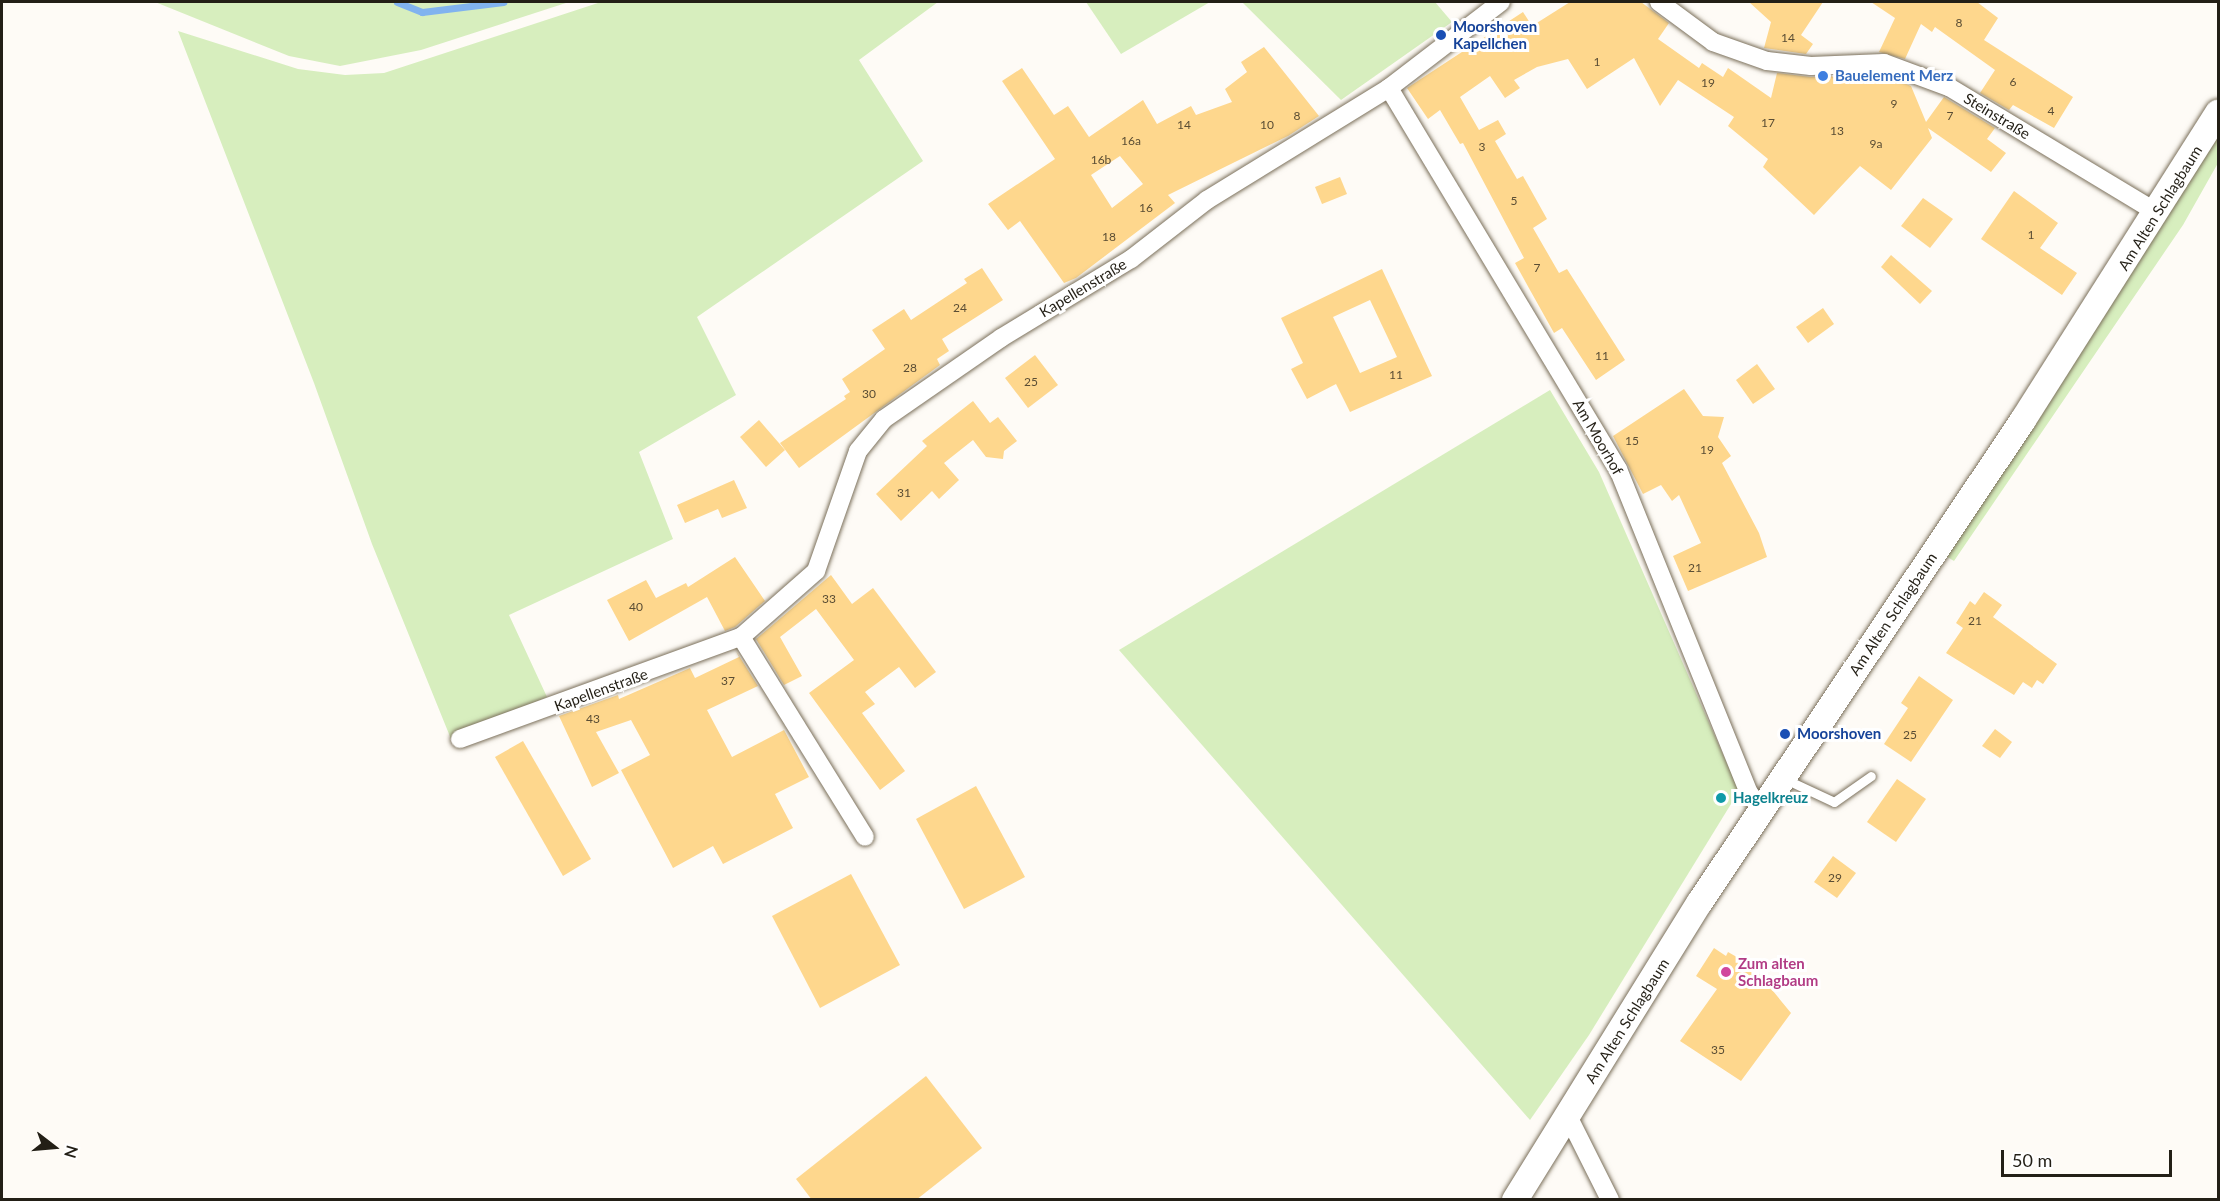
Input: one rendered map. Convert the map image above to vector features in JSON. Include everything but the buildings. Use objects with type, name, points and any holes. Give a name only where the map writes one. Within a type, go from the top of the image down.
[{"type":"main road","name":"Am Alten Schlagbaum","points":[[1515,1200],[1762,810],[2158,213],[2218,113]]},
{"type":"street","name":"Kapellenstraße","points":[[460,740],[741,637],[816,571],[858,451],[884,419],[1001,338],[1131,259],[1207,200],[1389,88],[1501,2]]},
{"type":"street","name":"Steinstraße","points":[[1659,2],[1713,42],[1767,61],[1811,66],[1884,63],[1949,87],[2158,213]]},
{"type":"street","name":"Am Moorhof","points":[[1389,88],[1618,469],[1749,793],[1762,810]]},
{"type":"street","points":[[741,637],[865,837]]},
{"type":"street","points":[[1568,1116],[1610,1200]]},
{"type":"lane","points":[[1783,778],[1834,802],[1871,776]]},
{"type":"green space","points":[[155,2],[569,2],[421,50],[340,66],[289,56]]},
{"type":"green space","points":[[601,2],[938,2],[859,60],[923,161],[697,317],[736,395],[639,452],[673,539],[509,615],[547,697],[451,739],[372,544],[314,383],[178,31],[298,69],[345,75],[384,73]]},
{"type":"green space","points":[[1086,2],[1210,2],[1121,54]]},
{"type":"green space","points":[[1242,2],[1435,2],[1452,22],[1341,100]]},
{"type":"green space","points":[[2218,137],[2218,163],[2183,225],[1954,561],[1944,555],[2059,386]]},
{"type":"green space","points":[[1550,390],[1599,472],[1739,791],[1589,1035],[1530,1120],[1119,650]]},
{"type":"waterway","points":[[397,2],[422,12],[503,2]]},
{"type":"place","name":"Moorshoven Kapellchen","points":[[1441,35]]},
{"type":"place","name":"Bauelement Merz","points":[[1823,76]]},
{"type":"place","name":"Moorshoven","points":[[1785,734]]},
{"type":"place","name":"Hagelkreuz","points":[[1721,798]]},
{"type":"place","name":"Zum alten Schlagbaum","points":[[1726,972]]}]
